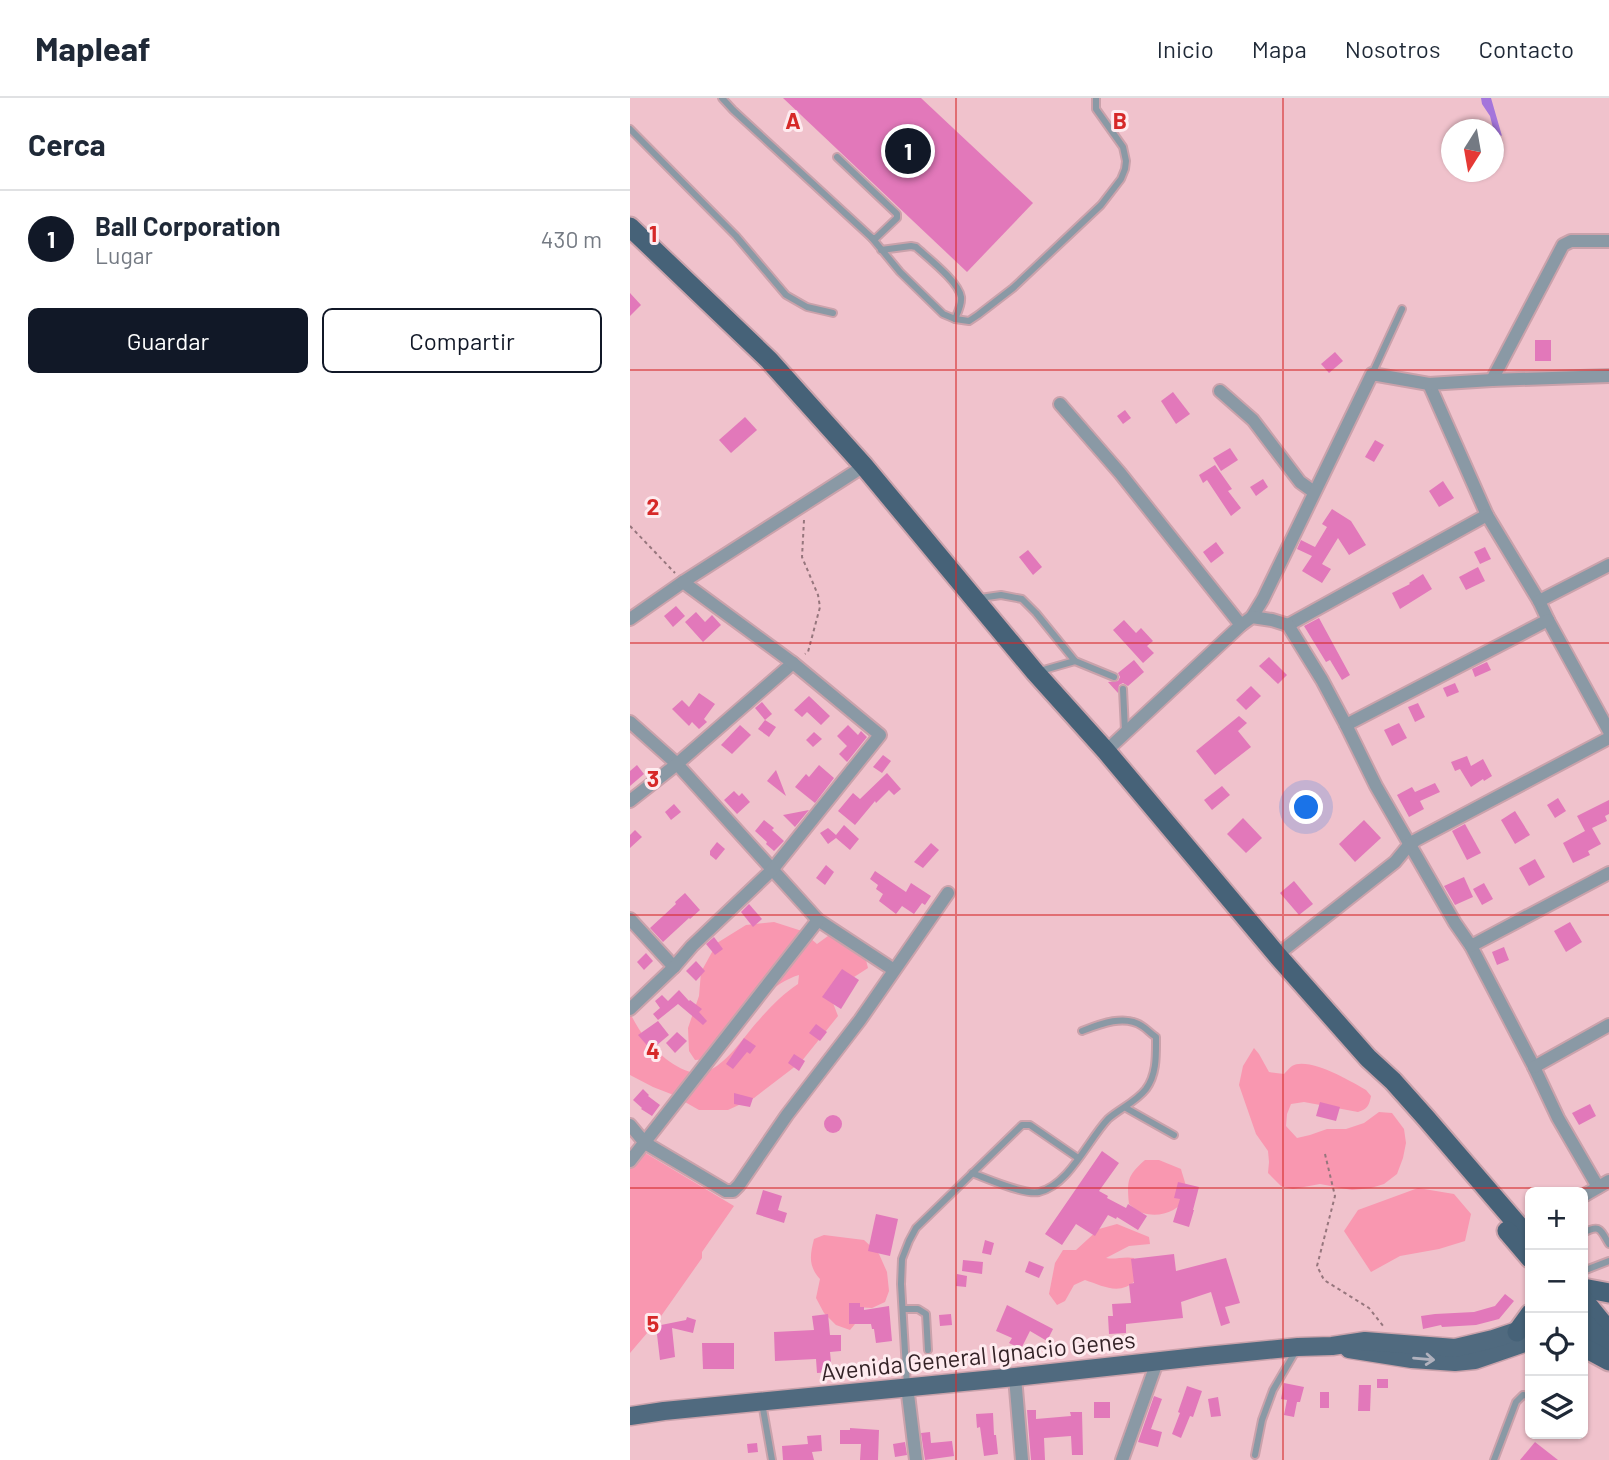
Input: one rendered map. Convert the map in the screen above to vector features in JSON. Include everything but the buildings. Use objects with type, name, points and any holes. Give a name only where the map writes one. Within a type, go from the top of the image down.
[{"type":"highway","points":[[630,227],[769,360],[864,466],[1035,672],[1106,751],[1277,955],[1368,1058],[1402,1090],[1525,1240]]},
{"type":"highway","points":[[1368,1058],[1436,1147],[1525,1241]]},
{"type":"highway","points":[[1588,1308],[1609,1295]]},
{"type":"highway","points":[[1588,1308],[1609,1331]]},
{"type":"highway","points":[[1588,1308],[1609,1351]]},
{"type":"highway","points":[[1588,1350],[1609,1361]]},
{"type":"main road","name":"Avenida General Ignacio Genes","points":[[630,1416],[1365,1341],[1455,1348],[1525,1333]]},
{"type":"main road","name":"Avenida General Ignacio Genes","points":[[1332,1346],[1455,1362],[1475,1360],[1525,1334]]},
{"type":"street","points":[[1492,380],[1563,245],[1571,241],[1609,241]]},
{"type":"street","points":[[1106,751],[1252,617],[1372,374],[1429,384],[1609,376]]},
{"type":"street","points":[[1429,384],[1487,515],[1539,601],[1609,731]]},
{"type":"street","points":[[1220,391],[1252,420],[1300,482],[1314,492]]},
{"type":"street","points":[[1060,404],[1120,473],[1241,625]]},
{"type":"street","points":[[630,619],[864,466]]},
{"type":"street","points":[[1288,625],[1487,515]]},
{"type":"street","points":[[1539,601],[1609,565]]},
{"type":"street","points":[[630,1009],[772,870],[880,735],[793,663],[683,582]]},
{"type":"street","points":[[1252,617],[1288,625],[1322,680],[1409,845],[1471,946],[1558,1118],[1603,1184]]},
{"type":"street","points":[[1346,725],[1548,620]]},
{"type":"street","points":[[630,801],[677,764],[793,663]]},
{"type":"street","points":[[630,723],[677,764],[818,920],[894,970]]},
{"type":"street","points":[[1277,955],[1395,862],[1409,845],[1609,738]]},
{"type":"street","points":[[1471,946],[1609,873]]},
{"type":"street","points":[[630,1125],[645,1143],[726,1191],[733,1191],[860,1020],[948,892]]},
{"type":"street","points":[[630,919],[674,967]]},
{"type":"street","points":[[630,1161],[818,920]]},
{"type":"street","points":[[1534,1067],[1609,1025]]},
{"type":"street","points":[[1122,1460],[1157,1362]]},
{"type":"street","points":[[1015,1377],[1022,1460]]},
{"type":"street","points":[[907,1386],[916,1460]]},
{"type":"lane","points":[[722,98],[872,238],[900,272],[943,314],[969,321],[1013,288],[1101,205],[1121,179],[1126,161],[1123,147],[1096,108],[1096,98]]},
{"type":"lane","points":[[630,129],[736,236],[786,295],[807,306],[833,313]]},
{"type":"lane","points":[[837,157],[897,214],[897,218],[876,238],[872,238]]},
{"type":"lane","points":[[881,250],[916,247],[956,286],[961,295],[955,319]]},
{"type":"lane","points":[[1372,374],[1402,309]]},
{"type":"lane","points":[[976,599],[1001,594],[1021,599],[1037,613],[1075,661],[1114,677]]},
{"type":"lane","points":[[1035,672],[1075,661]]},
{"type":"lane","points":[[1124,689],[1125,733]]},
{"type":"lane","points":[[972,1173],[1004,1185],[1037,1192],[1053,1186],[1110,1118],[1126,1108],[1146,1089],[1157,1062],[1156,1037],[1140,1024],[1122,1020],[1082,1031]]},
{"type":"lane","points":[[1126,1108],[1174,1135]]},
{"type":"lane","points":[[907,1386],[902,1259],[916,1228],[1025,1124],[1078,1158]]},
{"type":"lane","points":[[1588,1230],[1598,1228],[1609,1244]]},
{"type":"lane","points":[[1588,1269],[1609,1261]]},
{"type":"lane","points":[[903,1308],[918,1309],[926,1314],[928,1350]]},
{"type":"lane","points":[[1255,1455],[1262,1420],[1273,1390],[1298,1347]]},
{"type":"lane","points":[[1494,1460],[1516,1402],[1525,1395]]},
{"type":"lane","points":[[762,1401],[772,1460]]},
{"type":"path","points":[[793,663],[808,652],[820,607],[818,595],[802,557],[804,518]]},
{"type":"path","points":[[630,526],[683,582]]},
{"type":"path","points":[[1325,1154],[1335,1196],[1317,1266],[1324,1280],[1369,1308],[1395,1342]]},
{"type":"shaded area","points":[[1481,98],[1491,98],[1497,119],[1491,119]]},
{"type":"shaded area","points":[[774,922],[802,931],[817,944],[828,936],[862,944],[868,968],[834,990],[833,1003],[838,1016],[801,1062],[754,1098],[728,1110],[699,1110],[630,1075],[630,1013],[645,1038],[666,1059],[687,1071],[704,1072],[724,1060],[773,1005],[798,984],[799,975],[773,989],[749,1011],[708,1059],[695,1060],[689,1051],[688,1028],[699,996],[701,972],[717,943],[746,925]]},
{"type":"shaded area","points":[[1254,1048],[1269,1072],[1284,1074],[1292,1066],[1308,1064],[1329,1071],[1366,1090],[1371,1096],[1370,1102],[1358,1112],[1304,1102],[1291,1104],[1286,1126],[1297,1138],[1327,1129],[1346,1129],[1364,1123],[1379,1112],[1392,1113],[1404,1129],[1406,1143],[1397,1174],[1384,1184],[1352,1190],[1320,1184],[1293,1189],[1281,1186],[1268,1173],[1268,1151],[1256,1134],[1239,1085],[1243,1066]]},
{"type":"shaded area","points":[[642,1151],[734,1206],[659,1319],[630,1353],[630,1167]]},
{"type":"shaded area","points":[[1145,1160],[1159,1160],[1181,1169],[1186,1196],[1174,1210],[1149,1214],[1139,1212],[1129,1204],[1130,1179]]},
{"type":"shaded area","points":[[1418,1188],[1454,1194],[1471,1214],[1465,1241],[1400,1256],[1371,1272],[1344,1231],[1358,1210]]},
{"type":"shaded area","points":[[1117,1224],[1149,1237],[1150,1244],[1129,1246],[1106,1258],[1134,1258],[1136,1280],[1118,1289],[1085,1280],[1074,1285],[1065,1301],[1057,1305],[1049,1294],[1055,1263],[1063,1250],[1076,1250],[1099,1229]]},
{"type":"shaded area","points":[[824,1235],[864,1240],[879,1254],[887,1272],[889,1291],[885,1302],[872,1308],[855,1307],[855,1324],[850,1330],[836,1325],[824,1313],[816,1298],[820,1279],[812,1265],[812,1250],[814,1239]]},
{"type":"place","name":"Ball Corporation","points":[[908,151]]}]
